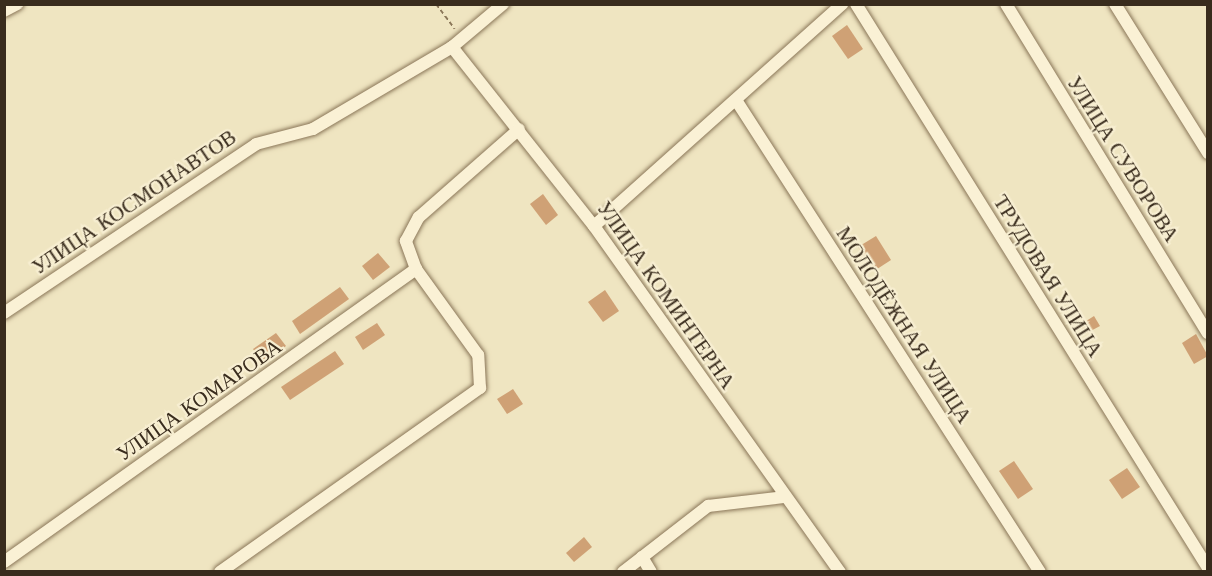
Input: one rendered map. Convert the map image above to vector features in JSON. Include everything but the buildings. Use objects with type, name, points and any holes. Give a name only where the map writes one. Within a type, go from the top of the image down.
[{"type":"street","points":[[4,11],[17,4]]},
{"type":"street","name":"УЛИЦА КОСМОНАВТОВ","points":[[4,313],[256,144],[313,129],[452,47],[503,4]]},
{"type":"street","points":[[594,226],[842,4]]},
{"type":"street","name":"ТРУДОВАЯ УЛИЦА","points":[[856,4],[1208,568]]},
{"type":"street","name":"УЛИЦА СУВОРОВА","points":[[1006,4],[1208,333]]},
{"type":"street","points":[[1115,4],[1208,153]]},
{"type":"street","name":"УЛИЦА КОМИНТЕРНА","points":[[452,47],[594,226],[840,572]]},
{"type":"street","name":"МОЛОДЁЖНАЯ УЛИЦА","points":[[736,100],[1040,572]]},
{"type":"street","points":[[220,572],[480,388],[478,355],[416,269],[406,241],[419,217],[519,129]]},
{"type":"street","name":"УЛИЦА КОМАРОВА","points":[[4,562],[416,269]]},
{"type":"street","points":[[623,572],[708,506],[785,497]]},
{"type":"street","points":[[642,557],[651,572]]},
{"type":"path","points":[[436,4],[462,39]]}]
